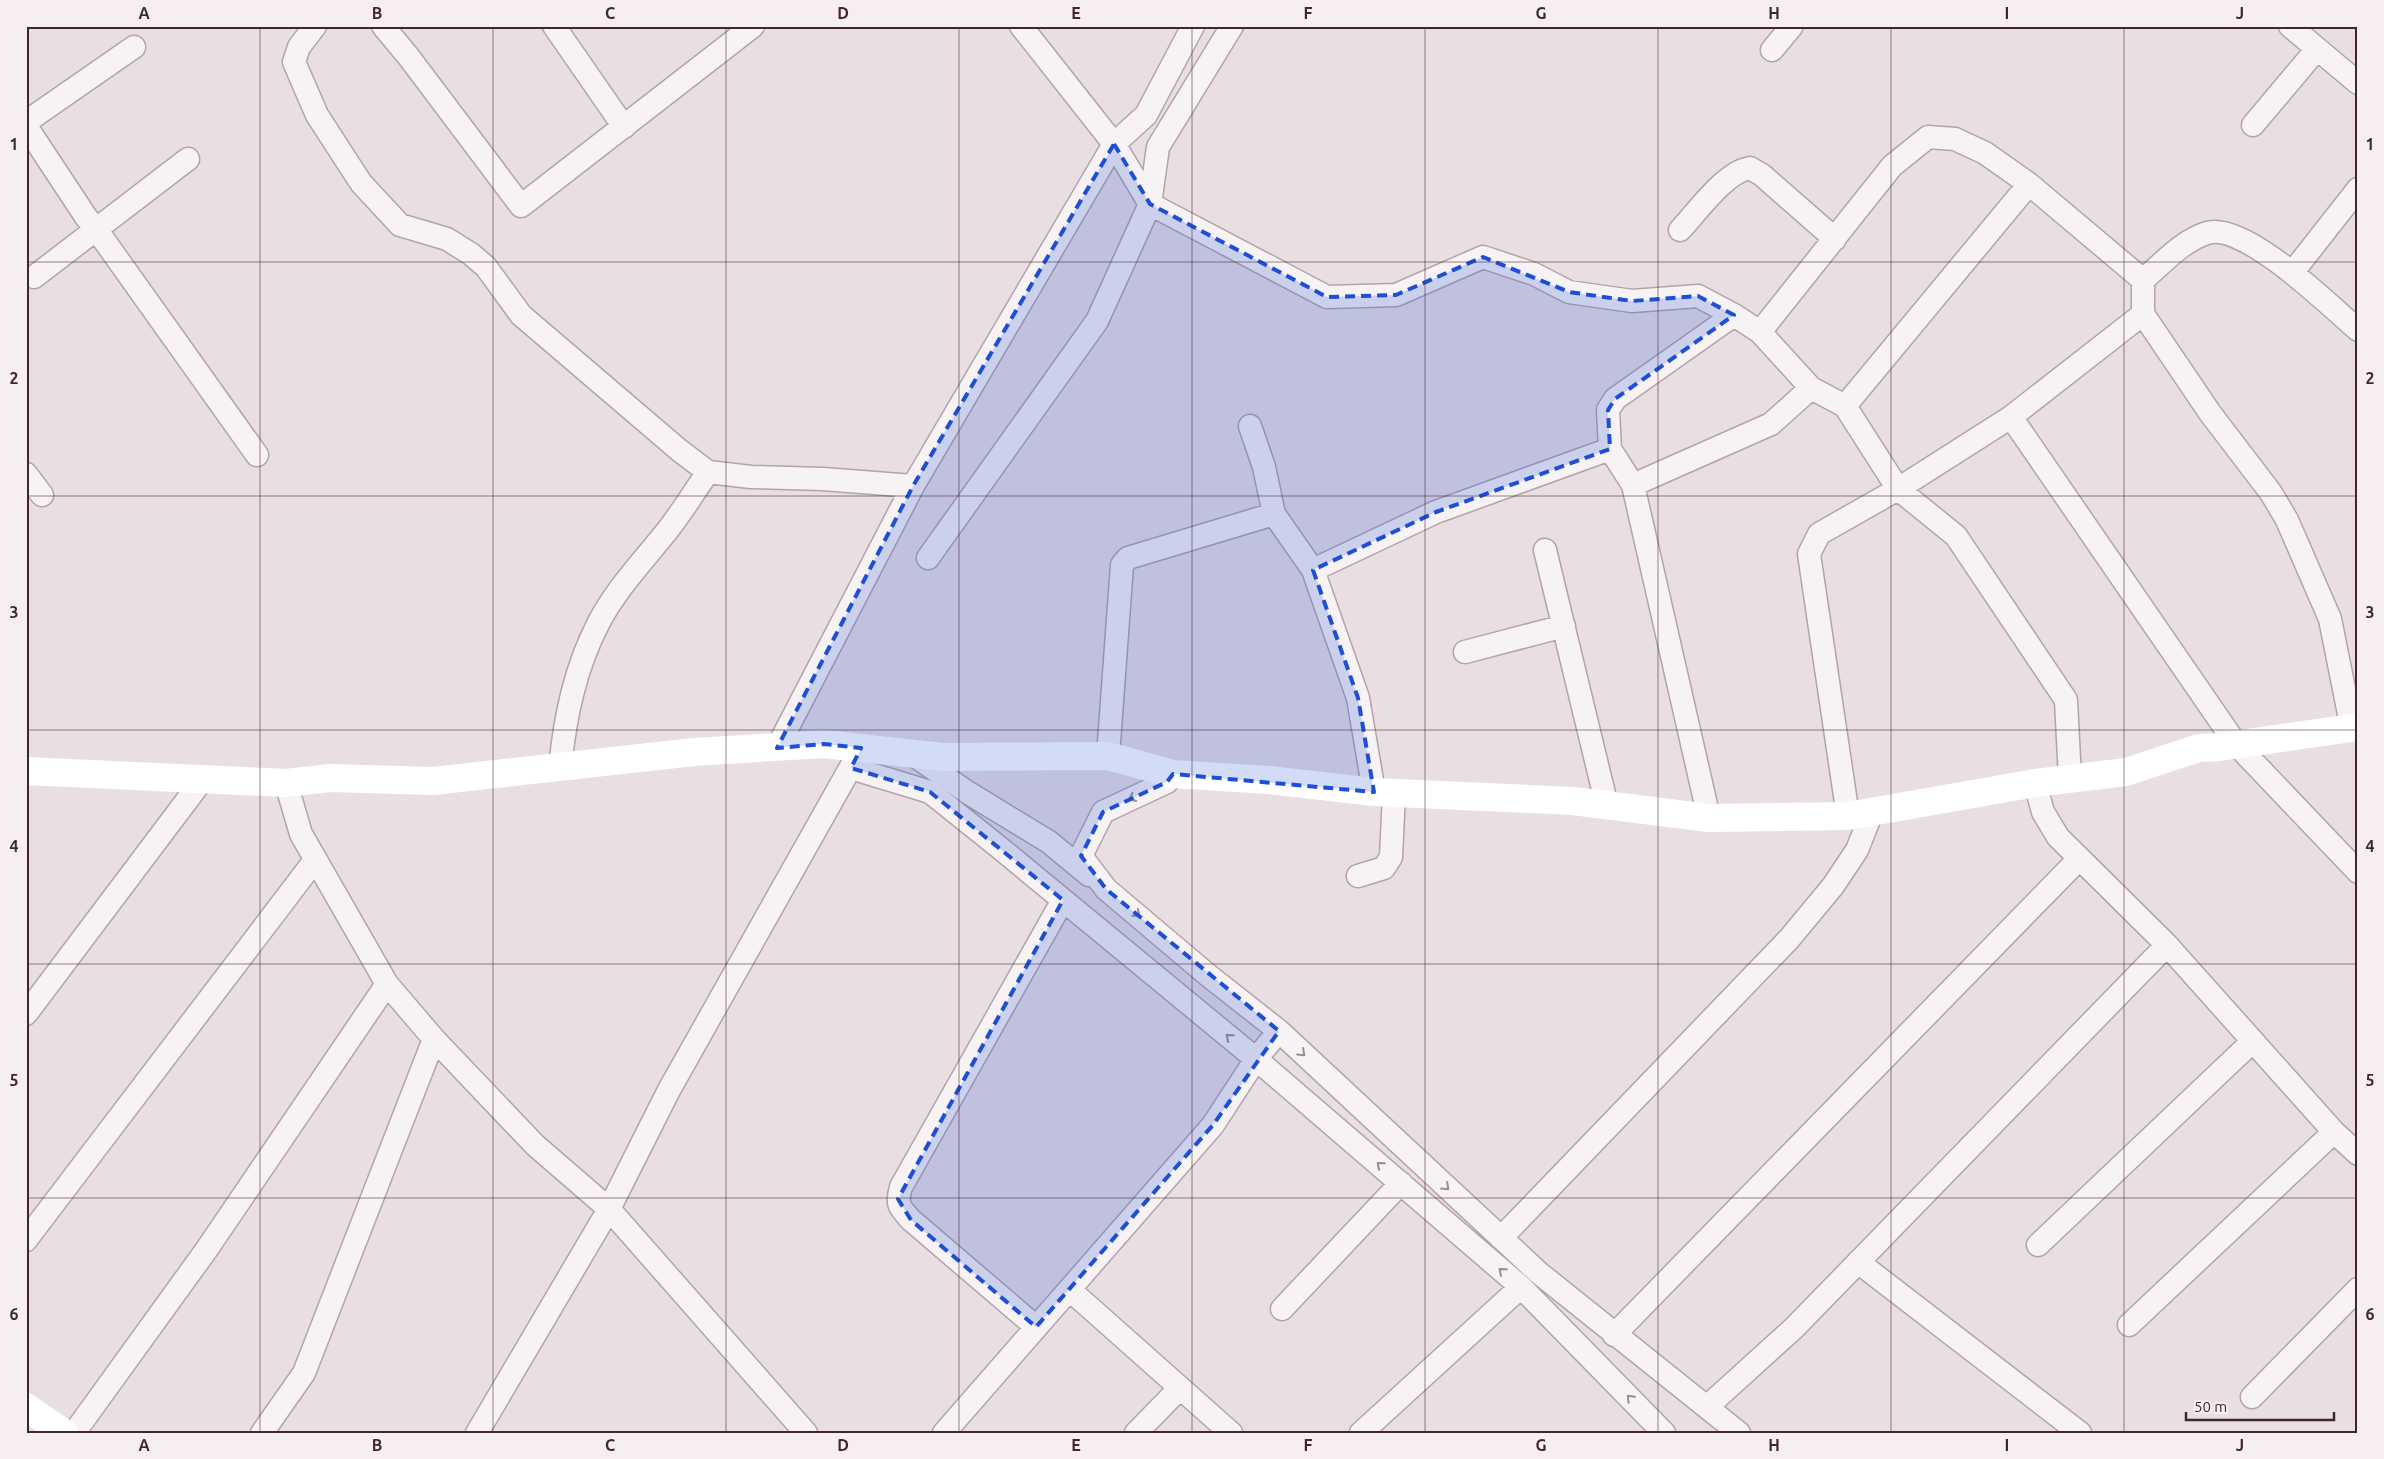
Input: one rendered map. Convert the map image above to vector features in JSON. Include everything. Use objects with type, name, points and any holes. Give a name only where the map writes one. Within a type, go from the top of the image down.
[{"type":"street","points":[[315,26],[299,47],[294,62],[317,115],[361,183],[400,225],[447,239],[471,254],[486,267],[521,315],[679,450],[708,472],[751,477],[823,479],[913,486]]},
{"type":"street","points":[[383,26],[408,56],[521,206],[753,26]]},
{"type":"street","points":[[554,26],[624,127]]},
{"type":"street","points":[[1021,26],[1114,144],[1150,204],[1327,297],[1396,295],[1483,257],[1534,274],[1569,292],[1632,300],[1698,296],[1734,315],[1760,332],[1811,388],[1845,406],[1898,489],[1956,536],[2066,700],[2070,779]]},
{"type":"street","points":[[777,748],[913,486],[1114,144],[1146,116],[1193,26]]},
{"type":"street","points":[[928,558],[1097,321],[1150,204],[1158,147],[1232,26]]},
{"type":"street","points":[[1772,50],[1792,26]]},
{"type":"street","points":[[2290,26],[2358,83]]},
{"type":"street","points":[[134,47],[26,124],[86,217],[257,455]]},
{"type":"street","points":[[2253,126],[2317,49]]},
{"type":"street","points":[[1760,332],[1892,166],[1928,137],[1955,139],[1978,150],[2029,184],[2143,280]]},
{"type":"street","points":[[34,277],[188,160]]},
{"type":"street","points":[[1680,230],[1727,180],[1740,170],[1750,168],[1762,176],[1835,239]]},
{"type":"street","points":[[1845,406],[2029,184]]},
{"type":"street","points":[[2292,273],[2358,189]]},
{"type":"street","points":[[856,758],[912,754],[943,756],[1108,756],[1173,774],[1270,780],[1384,792],[1573,801],[1709,818],[1860,814],[2035,783],[2126,772],[2199,748],[2355,728],[2330,619],[2287,520],[2271,493],[2210,413],[2143,314],[2143,280],[2180,246],[2209,232],[2231,235],[2246,240],[2292,273],[2358,330]]},
{"type":"street","points":[[1501,1238],[1789,939],[1833,886],[1857,850],[1860,814],[1809,554],[1819,534],[1898,489],[2011,417],[2143,314]]},
{"type":"street","points":[[1709,818],[1633,485],[1610,449],[1608,410],[1615,399],[1734,315]]},
{"type":"street","points":[[1633,485],[1771,424],[1811,388]]},
{"type":"street","points":[[2011,417],[2236,744],[2358,872]]},
{"type":"street","points":[[1250,426],[1264,467],[1274,514],[1313,570],[1358,698],[1384,792],[1391,857],[1384,868],[1358,876]]},
{"type":"street","points":[[1313,570],[1436,512],[1610,449]]},
{"type":"street","points":[[560,768],[567,710],[575,680],[599,622],[622,584],[668,530],[708,472]]},
{"type":"street","points":[[26,474],[42,495]]},
{"type":"street","points":[[1108,756],[1122,565],[1128,558],[1274,514]]},
{"type":"street","points":[[1545,550],[1607,806]]},
{"type":"street","points":[[1465,652],[1564,626]]},
{"type":"street","points":[[26,772],[286,783],[330,778],[433,781],[694,752],[824,744],[930,792],[1063,900],[1256,1059],[1521,1287],[1664,1433]]},
{"type":"street","points":[[912,754],[967,792],[1049,842],[1208,976],[1279,1031],[1501,1238],[1614,1335],[1708,1406],[1739,1433]]},
{"type":"street","points":[[477,1433],[609,1209],[669,1090],[856,758]]},
{"type":"street","points":[[1106,889],[1082,856],[1104,812],[1167,782],[1173,774]]},
{"type":"street","points":[[26,1014],[203,779]]},
{"type":"street","points":[[286,783],[301,834],[387,984],[434,1039],[535,1145],[609,1209],[806,1433]]},
{"type":"street","points":[[2035,783],[2042,812],[2058,837],[2167,945],[2334,1132],[2358,1154]]},
{"type":"street","points":[[1614,1335],[2079,859]]},
{"type":"street","points":[[26,1240],[315,860]]},
{"type":"street","points":[[1036,1327],[910,1220],[901,1210],[898,1199],[901,1187],[1063,900]]},
{"type":"street","points":[[1708,1406],[1794,1328],[2167,945]]},
{"type":"street","points":[[74,1433],[207,1249],[387,984]]},
{"type":"street","points":[[944,1433],[1213,1125],[1256,1059],[1279,1031]]},
{"type":"street","points":[[262,1433],[304,1373],[434,1039]]},
{"type":"street","points":[[2038,1245],[2253,1041]]},
{"type":"street","points":[[2129,1325],[2334,1132]]},
{"type":"street","points":[[1282,1309],[1401,1183]]},
{"type":"street","points":[[1858,1262],[2080,1433]]},
{"type":"street","points":[[1361,1433],[1521,1287]]},
{"type":"street","points":[[2252,1397],[2358,1289]]},
{"type":"street","points":[[1070,1290],[1231,1433]]},
{"type":"street","points":[[1136,1433],[1179,1388]]},
{"type":"street","points":[[26,1407],[64,1433]]},
{"type":"highlighted area","points":[[1114,144],[1150,204],[1327,297],[1396,295],[1483,257],[1569,292],[1632,301],[1698,296],[1734,315],[1615,399],[1608,410],[1610,449],[1436,512],[1313,570],[1358,698],[1374,792],[1173,774],[1167,782],[1103,812],[1081,856],[1106,889],[1279,1031],[1213,1125],[1036,1327],[911,1220],[898,1199],[1063,900],[930,792],[851,768],[861,748],[824,744],[777,748],[913,486]]}]
